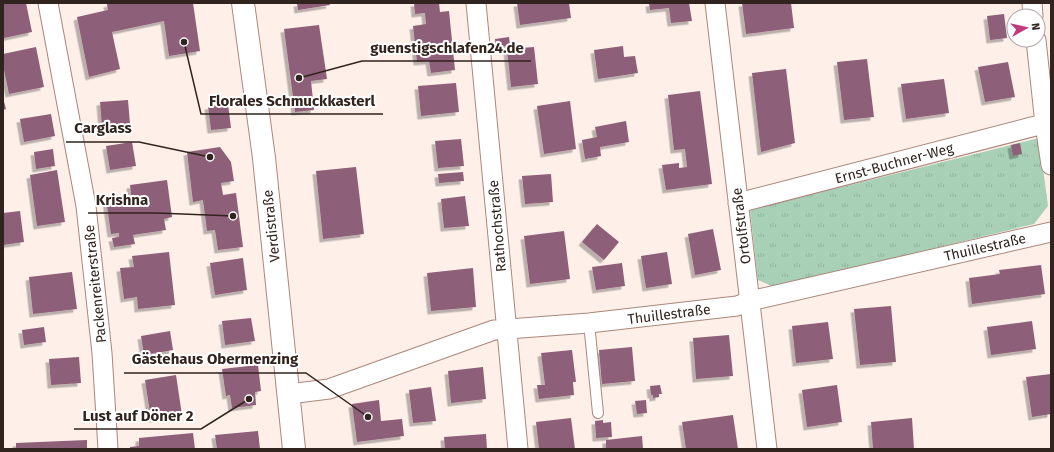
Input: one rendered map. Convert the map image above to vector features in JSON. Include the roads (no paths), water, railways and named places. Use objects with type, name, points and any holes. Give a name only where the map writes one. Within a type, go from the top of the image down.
[{"type":"main road","name":"Verdistraße","points":[[243,3],[264,158],[294,449]]},
{"type":"street","name":"Packenreiterstraße","points":[[48,3],[86,206],[102,353],[108,449]]},
{"type":"street","name":"Rathochstraße","points":[[476,3],[518,449]]},
{"type":"street","name":"Ortolfstraße","points":[[715,3],[766,449]]},
{"type":"street","points":[[1037,48],[1048,123],[1051,165]]},
{"type":"street","name":"Ernst-Buchner-Weg","points":[[738,203],[1048,123]]},
{"type":"street","name":"Thuillestraße","points":[[289,394],[329,389],[494,330],[589,323],[737,306],[750,301],[1051,232]]},
{"type":"lane","points":[[589,323],[598,412]]},
{"type":"place","name":"Florales Schmuckkasterl","points":[[184,42]]},
{"type":"place","name":"guenstigschlafen24.de","points":[[299,78]]},
{"type":"place","name":"Carglass","points":[[210,157]]},
{"type":"place","name":"Krishna","points":[[233,216]]},
{"type":"place","name":"Lust auf Döner 2","points":[[249,399]]},
{"type":"place","name":"Gästehaus Obermenzing","points":[[368,417]]}]
